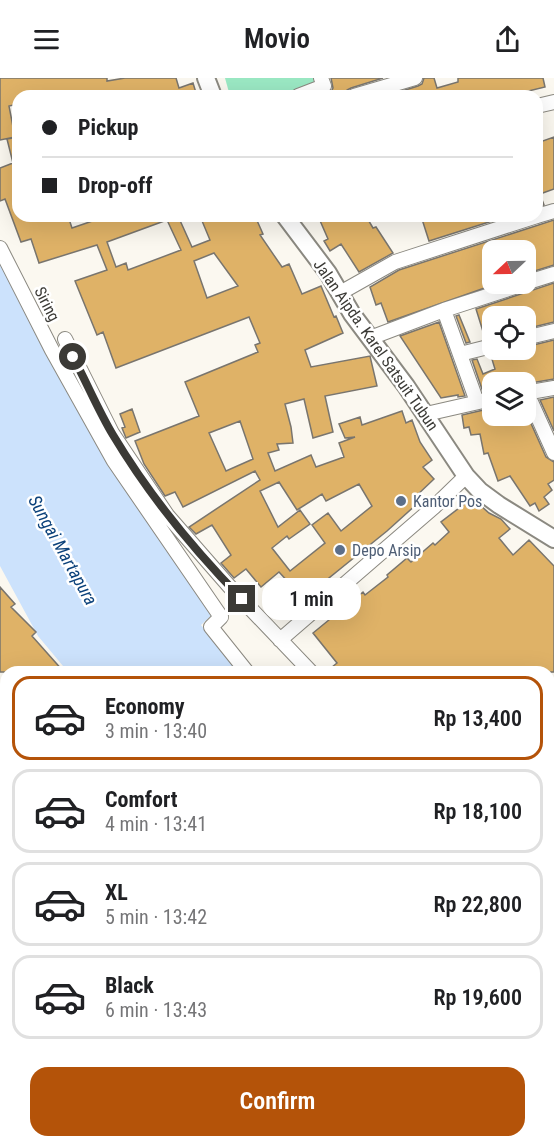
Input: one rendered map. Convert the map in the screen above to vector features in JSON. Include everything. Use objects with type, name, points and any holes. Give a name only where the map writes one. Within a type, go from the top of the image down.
[{"type":"main road","name":"Jalan Aipda. Karel Satsuit Tubun","points":[[290,222],[328,273],[352,314],[426,414],[466,476],[499,506],[554,539]]},
{"type":"street","points":[[314,90],[324,86],[321,78]]},
{"type":"street","points":[[374,90],[415,78]]},
{"type":"street","points":[[340,293],[396,262],[519,222]]},
{"type":"street","name":"Siring","points":[[0,248],[52,350],[108,451],[221,617],[211,627],[242,666]]},
{"type":"street","points":[[536,280],[554,274]]},
{"type":"street","points":[[370,338],[492,294]]},
{"type":"street","points":[[444,310],[477,402]]},
{"type":"street","points":[[536,335],[554,331]]},
{"type":"street","points":[[65,339],[112,433],[167,515],[213,568],[305,666]]},
{"type":"street","points":[[460,354],[482,348]]},
{"type":"street","points":[[536,391],[554,388]]},
{"type":"street","points":[[426,414],[482,401]]},
{"type":"street","points":[[536,414],[554,453]]},
{"type":"street","points":[[280,640],[434,507],[466,476]]},
{"type":"green space","points":[[225,78],[315,78],[318,85],[306,90],[228,90]]},
{"type":"water","name":"Sungai Martapura","points":[[0,260],[213,614],[201,625],[234,666],[63,666],[38,636],[0,566]]},
{"type":"building","points":[[0,78],[107,78],[107,81],[125,78],[176,78],[179,88],[193,83],[195,90],[12,90],[12,105],[9,106],[12,138],[0,140]]},
{"type":"building","points":[[331,78],[383,78],[347,90],[332,90]]},
{"type":"building","points":[[424,78],[434,78],[437,88],[458,82],[458,78],[543,78],[545,87],[533,90],[405,90],[422,84]]},
{"type":"building","points":[[554,137],[554,189],[543,193],[543,141]]},
{"type":"building","points":[[12,138],[12,159],[7,139]]},
{"type":"building","points":[[12,163],[12,218],[5,199],[0,201],[0,168]]},
{"type":"building","points":[[554,220],[554,265],[536,271],[536,240],[492,240]]},
{"type":"building","points":[[14,222],[70,222],[72,228],[90,222],[162,222],[107,242],[116,267],[126,263],[128,270],[181,250],[168,222],[181,222],[192,247],[210,240],[202,222],[258,222],[263,234],[260,235],[282,267],[289,264],[302,294],[321,286],[343,333],[305,350],[311,367],[370,356],[377,386],[325,396],[333,432],[313,438],[304,399],[285,404],[293,443],[277,444],[279,450],[268,453],[275,471],[311,455],[316,467],[344,457],[339,443],[355,437],[345,438],[339,424],[360,417],[362,425],[402,411],[406,423],[412,420],[420,442],[432,460],[423,467],[434,479],[414,498],[418,503],[387,531],[314,590],[313,588],[302,597],[279,572],[261,587],[246,569],[234,578],[221,563],[231,555],[212,525],[196,534],[189,527],[260,480],[255,471],[183,507],[175,492],[165,496],[144,464],[135,441],[199,416],[185,382],[258,352],[255,345],[260,343],[249,317],[116,368],[103,332],[97,335],[75,281],[107,270],[97,245],[39,263],[31,239],[21,242]],"holes":[[[214,253],[238,286],[207,298],[194,261]],[[240,421],[253,459],[226,471],[209,433]],[[279,482],[297,510],[322,494],[326,501],[359,484],[372,506],[341,531],[328,513],[312,525],[325,543],[290,571],[272,548],[287,536],[289,539],[310,524],[300,510],[278,527],[260,491]]]},
{"type":"building","points":[[321,222],[370,222],[373,228],[376,227],[393,253],[359,272],[341,244],[330,251],[324,241],[328,239]]},
{"type":"building","points":[[423,222],[489,222],[429,241]]},
{"type":"building","points":[[482,243],[482,289],[388,322],[381,303],[376,305],[370,287],[399,270]]},
{"type":"building","points":[[554,283],[554,322],[536,326],[536,306],[485,306],[521,294],[536,294],[536,289]]},
{"type":"building","points":[[482,307],[482,328],[476,309]]},
{"type":"building","points":[[459,315],[470,342],[466,343],[456,316]]},
{"type":"building","points":[[439,322],[465,396],[441,398],[400,336]]},
{"type":"building","points":[[554,340],[554,379],[536,382],[536,372],[488,372],[495,369],[492,360],[536,360],[536,344]]},
{"type":"building","points":[[477,359],[482,372],[482,389],[472,360]]},
{"type":"building","points":[[554,397],[554,431],[540,400]]},
{"type":"building","points":[[132,409],[140,432],[126,438],[120,414]]},
{"type":"building","points":[[482,410],[482,426],[532,426],[546,457],[554,462],[554,480],[548,484],[552,490],[544,497],[549,504],[539,511],[535,503],[530,506],[510,476],[498,481],[488,453],[484,454],[480,434],[471,435],[469,427],[464,428],[462,415]]},
{"type":"building","points":[[472,498],[489,513],[501,519],[510,529],[499,538],[513,555],[529,540],[554,566],[554,666],[333,666],[337,663],[313,633],[363,592],[365,595],[388,577],[387,575],[407,558],[411,562],[433,543],[435,545],[449,532],[441,522]]},
{"type":"building","points":[[0,587],[15,604],[11,607],[36,632],[32,636],[59,666],[0,666]]},
{"type":"place","name":"Kantor Pos","points":[[401,501]]},
{"type":"place","name":"Depo Arsip","points":[[340,550]]},
{"type":"route","points":[[73,357],[112,433],[149,490],[167,515],[242,599]]}]
